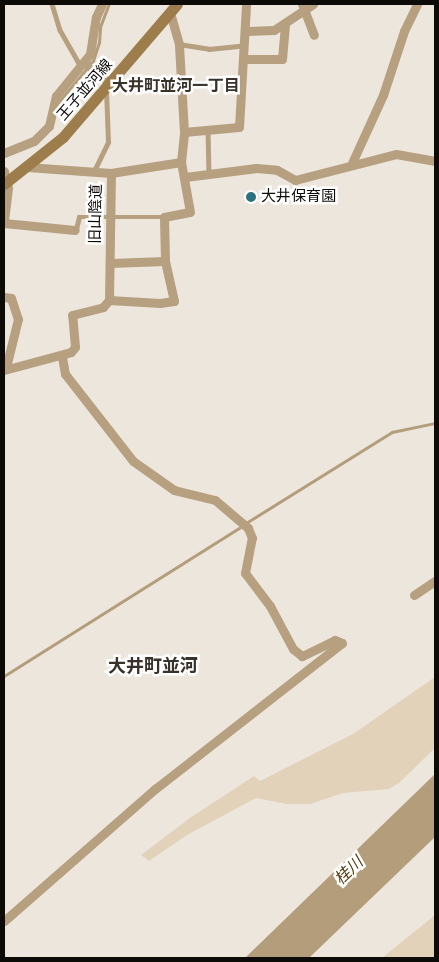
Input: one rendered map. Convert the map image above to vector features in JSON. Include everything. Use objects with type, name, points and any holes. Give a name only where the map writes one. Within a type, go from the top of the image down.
[{"type":"main road","name":"王子並河線","points":[[5,179],[27,167],[63,137],[174,8]]},
{"type":"street","points":[[4,152],[34,141],[44,134],[49,126],[56,96],[82,63],[94,44],[96,17],[102,4]]},
{"type":"street","points":[[184,132],[208,128],[239,127],[245,59],[244,30],[246,4]]},
{"type":"street","points":[[244,30],[274,30],[303,7],[312,4]]},
{"type":"street","points":[[351,165],[383,95],[404,31],[417,4]]},
{"type":"street","points":[[303,7],[314,35]]},
{"type":"street","points":[[4,297],[11,298],[18,318],[5,368],[62,357],[75,347],[72,316],[103,307],[109,300],[160,303],[174,301],[165,261],[164,217],[190,212],[185,196],[185,178],[181,162],[184,132],[182,82],[174,8]]},
{"type":"street","points":[[245,59],[282,59],[285,23]]},
{"type":"street","points":[[82,63],[108,86]]},
{"type":"street","points":[[185,178],[256,168],[277,170],[296,180],[314,178],[351,165],[401,154],[435,161]]},
{"type":"street","name":"旧山陰道","points":[[109,300],[110,173],[181,162]]},
{"type":"street","points":[[27,167],[110,173]]},
{"type":"street","points":[[5,179],[4,223],[75,230]]},
{"type":"street","points":[[110,263],[165,261]]},
{"type":"street","points":[[4,921],[155,789],[342,642],[335,640],[302,656],[293,649],[270,606],[245,573],[252,538],[248,528],[215,500],[174,490],[133,461],[65,374],[62,357]]},
{"type":"street","points":[[414,595],[435,581]]},
{"type":"lane","points":[[52,4],[60,30],[82,63]]},
{"type":"lane","points":[[179,44],[209,49],[244,45]]},
{"type":"lane","points":[[94,171],[108,142],[108,86],[150,89],[182,82]]},
{"type":"lane","points":[[208,128],[209,174]]},
{"type":"lane","points":[[75,230],[79,217],[164,217]]},
{"type":"shaded area","points":[[435,677],[435,748],[399,783],[389,789],[343,793],[310,804],[287,804],[256,798],[187,835],[149,861],[141,855],[190,818],[254,776],[260,781],[353,734]]},
{"type":"shaded area","points":[[435,915],[435,958],[382,958]]},
{"type":"water","name":"桂川","points":[[435,774],[435,837],[309,958],[245,958]]},
{"type":"waterway","points":[[57,104],[93,61],[99,43],[100,27],[109,4]]},
{"type":"waterway","points":[[246,523],[392,432],[435,423]]},
{"type":"waterway","points":[[4,676],[242,526]]},
{"type":"place","name":"大井保育園","points":[[251,197]]},
{"type":"district","name":"大井町並河一丁目","points":[[176,86]]},
{"type":"district","name":"大井町並河","points":[[153,666]]}]
